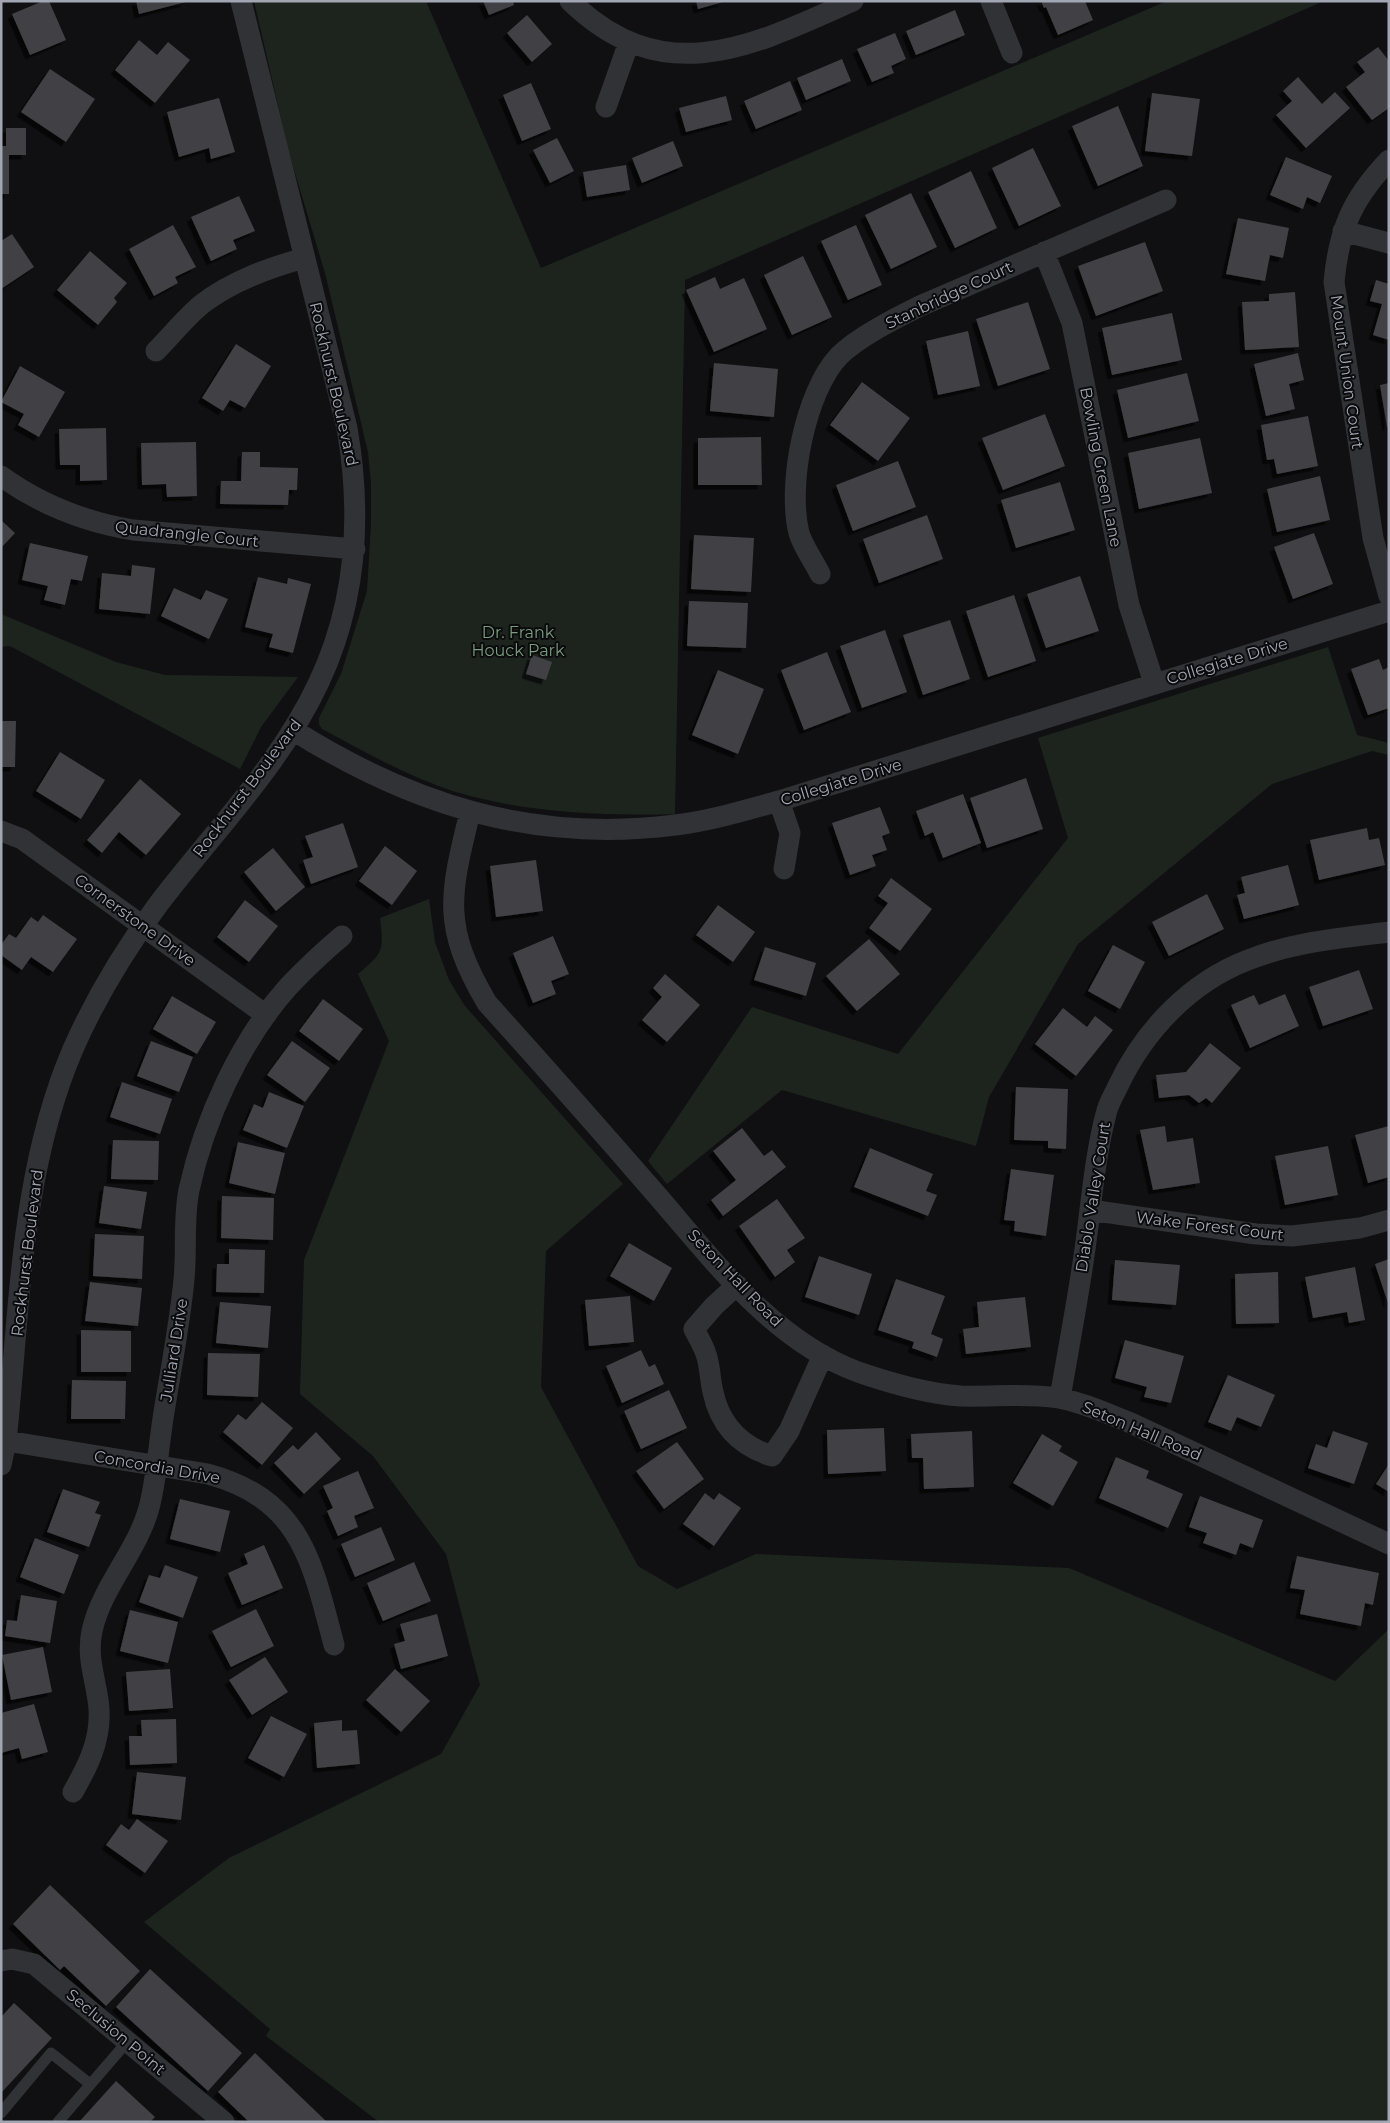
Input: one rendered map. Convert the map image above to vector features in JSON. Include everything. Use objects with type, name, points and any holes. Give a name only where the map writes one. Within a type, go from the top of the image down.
[{"type":"street","name":"Rockhurst Boulevard","points":[[1,1465],[28,1216],[37,1164],[72,1051],[110,975],[143,926],[246,794],[293,730],[320,680],[337,636],[347,599],[355,549],[355,482],[347,428],[241,1]]},
{"type":"street","points":[[570,1],[602,28],[629,42],[658,50],[680,53],[718,52],[748,45],[853,1]]},
{"type":"street","points":[[991,1],[1012,53]]},
{"type":"street","points":[[606,107],[629,42]]},
{"type":"street","name":"Mount Union Court","points":[[1389,160],[1367,183],[1352,207],[1343,231],[1336,259],[1334,282],[1336,307],[1373,538],[1389,596]]},
{"type":"street","name":"Stanbridge Court","points":[[820,574],[800,534],[796,490],[799,452],[800,442],[820,385],[840,356],[888,322],[1166,200]]},
{"type":"street","points":[[1343,231],[1389,244]]},
{"type":"street","name":"Bowling Green Lane","points":[[1044,252],[1072,323],[1129,605],[1154,683]]},
{"type":"street","points":[[156,351],[202,304],[226,289],[277,266],[304,258]]},
{"type":"street","name":"Quadrangle Court","points":[[1,476],[32,496],[67,513],[103,525],[133,530],[355,549]]},
{"type":"street","name":"Collegiate Drive","points":[[293,730],[373,776],[427,798],[470,812],[527,824],[570,828],[625,828],[684,824],[779,801],[1389,611]]},
{"type":"street","points":[[779,801],[790,834],[784,869]]},
{"type":"street","name":"Seton Hall Road","points":[[470,812],[457,865],[453,910],[458,946],[471,976],[487,1002],[737,1285],[771,1320],[823,1355],[856,1371],[914,1388],[958,1396],[1022,1395],[1060,1398],[1131,1423],[1389,1544]]},
{"type":"street","name":"Cornerstone Drive","points":[[1,831],[22,839],[266,1015]]},
{"type":"street","name":"Diablo Valley Court","points":[[1060,1398],[1106,1111],[1130,1062],[1143,1042],[1166,1015],[1193,991],[1247,960],[1301,944],[1389,932]]},
{"type":"street","name":"Julliard Drive","points":[[74,1792],[92,1759],[97,1734],[99,1708],[89,1653],[92,1630],[101,1604],[129,1555],[149,1506],[157,1465],[184,1277],[189,1192],[213,1112],[235,1065],[266,1015],[287,989],[342,936]]},
{"type":"street","name":"Wake Forest Court","points":[[1090,1210],[1256,1234],[1292,1236],[1360,1228],[1389,1220]]},
{"type":"street","points":[[737,1285],[714,1306],[694,1329],[706,1354],[718,1409],[730,1432],[742,1442],[755,1451],[772,1456],[790,1431],[823,1355]]},
{"type":"street","name":"Concordia Drive","points":[[4,1441],[157,1465],[228,1479],[254,1492],[274,1507],[290,1524],[304,1547],[315,1573],[334,1645]]},
{"type":"street","name":"Seclusion Point","points":[[1,1961],[12,1959],[34,1964],[224,2122]]},
{"type":"lane","points":[[58,2122],[127,2042]]},
{"type":"lane","points":[[1,2113],[51,2053],[90,2084]]},
{"type":"green space","name":"Dr. Frank Houck Park","points":[[254,1],[426,1],[541,268],[1167,1],[1324,1],[685,280],[675,814],[620,814],[537,809],[509,805],[456,792],[387,764],[322,729],[319,724],[319,718],[341,674],[367,591],[371,524],[371,483],[368,452],[325,273],[289,153]]},
{"type":"green space","points":[[1,614],[116,662],[165,675],[298,677],[261,727],[240,769],[10,646],[1,647]]},
{"type":"green space","points":[[1328,647],[1357,735],[1389,743],[1389,755],[1372,751],[1272,784],[1078,944],[989,1097],[976,1146],[782,1090],[667,1184],[648,1161],[752,1007],[898,1054],[1068,838],[1038,738]]},
{"type":"green space","points":[[429,899],[435,942],[449,980],[465,1006],[623,1184],[546,1251],[541,1387],[638,1566],[677,1589],[756,1554],[1069,1568],[1335,1681],[1389,1629],[1389,2122],[379,2122],[266,2036],[270,2029],[144,1922],[229,1858],[441,1754],[480,1685],[446,1554],[373,1456],[300,1394],[304,1260],[389,1041],[358,974],[373,961],[380,950],[382,938],[380,918]]},
{"type":"building","points":[[43,1],[49,1],[66,40],[30,55],[12,14]]},
{"type":"building","points":[[136,1],[186,1],[186,2],[139,14]]},
{"type":"building","points":[[483,1],[513,1],[514,5],[489,15]]},
{"type":"building","points":[[696,1],[723,1],[723,2],[698,9]]},
{"type":"building","points":[[1041,1],[1085,1],[1093,20],[1058,35],[1046,7],[1044,8]]},
{"type":"building","points":[[955,10],[965,35],[916,55],[906,31]]},
{"type":"building","points":[[527,15],[552,44],[532,62],[507,33]]},
{"type":"building","points":[[895,33],[906,59],[891,66],[894,73],[872,82],[857,49]]},
{"type":"building","points":[[139,40],[157,55],[168,42],[190,60],[155,103],[115,70]]},
{"type":"building","points":[[1378,47],[1389,61],[1389,108],[1372,120],[1346,87],[1365,72],[1357,62]]},
{"type":"building","points":[[842,59],[851,81],[806,100],[797,78]]},
{"type":"building","points":[[50,69],[95,99],[66,142],[21,112]]},
{"type":"building","points":[[1298,77],[1322,104],[1335,92],[1350,108],[1306,148],[1276,115],[1292,101],[1283,91]]},
{"type":"building","points":[[790,81],[802,110],[756,129],[744,101]]},
{"type":"building","points":[[531,83],[551,129],[522,141],[503,95]]},
{"type":"building","points":[[1152,93],[1200,99],[1192,156],[1145,151]]},
{"type":"building","points":[[726,96],[732,120],[686,132],[679,108]]},
{"type":"building","points":[[219,98],[235,152],[211,159],[209,148],[179,157],[167,112]]},
{"type":"building","points":[[1118,106],[1143,166],[1098,186],[1072,126]]},
{"type":"building","points":[[6,128],[26,128],[26,155],[9,155],[9,194],[1,194],[1,146],[6,146]]},
{"type":"building","points":[[557,138],[574,171],[550,183],[533,150]]},
{"type":"building","points":[[673,141],[683,166],[642,183],[632,158]]},
{"type":"building","points":[[1033,148],[1061,206],[1019,226],[992,168]]},
{"type":"building","points":[[1286,157],[1332,176],[1320,203],[1307,197],[1303,209],[1270,195]]},
{"type":"building","points":[[626,165],[630,190],[587,197],[583,172]]},
{"type":"building","points":[[971,171],[997,228],[955,248],[928,192]]},
{"type":"building","points":[[911,193],[937,247],[891,269],[865,215]]},
{"type":"building","points":[[239,196],[255,231],[233,240],[237,249],[211,261],[191,217]]},
{"type":"building","points":[[1238,218],[1289,228],[1283,258],[1270,255],[1265,281],[1226,274]]},
{"type":"building","points":[[173,225],[196,267],[175,277],[178,283],[154,296],[129,249]]},
{"type":"building","points":[[856,225],[882,285],[848,300],[821,241]]},
{"type":"building","points":[[12,234],[34,267],[1,289],[1,241]]},
{"type":"building","points":[[1145,242],[1163,291],[1096,316],[1078,266]]},
{"type":"building","points":[[90,251],[127,283],[114,298],[117,302],[98,325],[57,290]]},
{"type":"building","points":[[803,256],[832,317],[792,335],[764,275]]},
{"type":"building","points":[[715,277],[720,289],[744,278],[767,329],[714,352],[686,290]]},
{"type":"building","points":[[1376,280],[1389,284],[1389,340],[1373,335],[1382,304],[1370,301]]},
{"type":"building","points":[[1295,292],[1299,347],[1245,350],[1242,302],[1269,301],[1269,294]]},
{"type":"building","points":[[1028,302],[1050,369],[998,386],[976,319]]},
{"type":"building","points":[[1172,313],[1182,360],[1112,375],[1102,328]]},
{"type":"building","points":[[968,331],[980,386],[938,395],[926,341]]},
{"type":"building","points":[[236,344],[271,366],[245,408],[230,400],[223,411],[202,398]]},
{"type":"building","points":[[1298,353],[1304,380],[1289,384],[1295,409],[1266,416],[1254,364]]},
{"type":"building","points":[[714,363],[778,369],[774,417],[710,411]]},
{"type":"building","points":[[20,366],[65,392],[39,437],[18,425],[24,414],[1,402]]},
{"type":"building","points":[[1187,373],[1199,421],[1128,438],[1117,390]]},
{"type":"building","points":[[862,382],[910,418],[878,461],[830,425]]},
{"type":"building","points":[[1389,383],[1389,426],[1387,427],[1380,385]]},
{"type":"building","points":[[1045,414],[1065,466],[1003,490],[982,438]]},
{"type":"building","points":[[1308,416],[1318,466],[1277,474],[1274,459],[1267,460],[1261,425]]},
{"type":"building","points":[[106,428],[107,480],[80,481],[80,465],[60,465],[59,429]]},
{"type":"building","points":[[761,437],[762,485],[698,485],[698,438]]},
{"type":"building","points":[[1200,438],[1212,493],[1139,509],[1128,453]]},
{"type":"building","points":[[196,442],[197,496],[167,497],[166,484],[142,485],[141,443]]},
{"type":"building","points":[[242,452],[260,452],[260,467],[298,468],[297,490],[289,490],[288,505],[220,504],[221,481],[241,481]]},
{"type":"building","points":[[898,461],[916,507],[853,531],[836,485]]},
{"type":"building","points":[[1320,476],[1330,520],[1277,532],[1267,489]]},
{"type":"building","points":[[1060,482],[1075,530],[1016,548],[1001,500]]},
{"type":"building","points":[[927,515],[943,559],[879,583],[863,539]]},
{"type":"building","points":[[1,520],[15,533],[1,548]]},
{"type":"building","points":[[1314,533],[1333,584],[1293,599],[1274,547]]},
{"type":"building","points":[[694,535],[754,538],[751,592],[691,589]]},
{"type":"building","points":[[30,543],[88,556],[82,581],[71,579],[65,605],[44,600],[48,586],[22,580]]},
{"type":"building","points":[[132,565],[155,568],[150,614],[99,609],[102,573],[131,576]]},
{"type":"building","points":[[1080,576],[1099,631],[1046,648],[1027,594]]},
{"type":"building","points":[[258,577],[287,584],[288,578],[311,584],[293,653],[269,647],[273,634],[245,627]]},
{"type":"building","points":[[174,588],[201,600],[206,590],[228,599],[209,639],[161,616]]},
{"type":"building","points":[[1014,595],[1036,661],[988,677],[966,611]]},
{"type":"building","points":[[689,601],[748,603],[746,648],[687,646]]},
{"type":"building","points":[[950,620],[970,679],[923,695],[903,635]]},
{"type":"building","points":[[885,630],[907,692],[862,708],[840,646]]},
{"type":"building","points":[[827,652],[851,712],[804,730],[781,670]]},
{"type":"building","points":[[532,655],[552,662],[546,680],[526,674]]},
{"type":"building","points":[[1379,659],[1383,670],[1389,667],[1389,708],[1368,715],[1351,669]]},
{"type":"building","points":[[718,670],[764,689],[738,754],[692,735]]},
{"type":"building","points":[[1,721],[16,721],[15,767],[1,767]]},
{"type":"building","points":[[60,752],[105,780],[81,819],[36,791]]},
{"type":"building","points":[[1026,778],[1043,829],[987,848],[970,798]]},
{"type":"building","points":[[140,779],[181,814],[146,855],[119,832],[102,853],[87,840]]},
{"type":"building","points":[[963,794],[981,843],[943,858],[933,832],[925,836],[916,811]]},
{"type":"building","points":[[880,807],[890,833],[882,836],[887,850],[872,855],[876,866],[850,875],[832,823]]},
{"type":"building","points":[[343,823],[358,867],[311,884],[303,860],[313,857],[305,836]]},
{"type":"building","points":[[1367,828],[1369,840],[1379,838],[1385,865],[1319,880],[1310,840]]},
{"type":"building","points":[[385,846],[417,871],[392,905],[359,881]]},
{"type":"building","points":[[273,848],[305,887],[276,911],[244,872]]},
{"type":"building","points":[[536,860],[543,911],[496,917],[490,866]]},
{"type":"building","points":[[1288,865],[1299,905],[1244,919],[1237,895],[1245,893],[1241,877]]},
{"type":"building","points":[[891,878],[932,909],[900,951],[869,928],[888,903],[878,896]]},
{"type":"building","points":[[1207,894],[1224,929],[1169,956],[1152,922]]},
{"type":"building","points":[[245,900],[278,926],[249,962],[217,937]]},
{"type":"building","points":[[718,905],[755,932],[733,962],[696,935]]},
{"type":"building","points":[[43,915],[77,939],[53,972],[31,957],[22,970],[1,955],[1,945],[9,934],[16,938],[31,917],[38,922]]},
{"type":"building","points":[[553,936],[569,974],[551,981],[556,994],[533,1003],[513,953]]},
{"type":"building","points":[[869,939],[900,974],[857,1011],[826,976]]},
{"type":"building","points":[[1113,945],[1145,962],[1120,1009],[1088,991]]},
{"type":"building","points":[[765,947],[816,963],[806,996],[754,980]]},
{"type":"building","points":[[1359,970],[1373,1009],[1323,1026],[1309,987]]},
{"type":"building","points":[[665,974],[700,1005],[667,1042],[642,1020],[662,997],[653,988]]},
{"type":"building","points":[[1285,994],[1299,1026],[1250,1048],[1231,1005],[1254,995],[1259,1005]]},
{"type":"building","points":[[172,996],[216,1022],[197,1054],[153,1029]]},
{"type":"building","points":[[323,999],[363,1029],[339,1061],[299,1031]]},
{"type":"building","points":[[1063,1008],[1087,1027],[1095,1016],[1113,1030],[1076,1076],[1035,1044]]},
{"type":"building","points":[[151,1041],[193,1057],[179,1092],[137,1076]]},
{"type":"building","points":[[292,1041],[330,1068],[305,1102],[267,1075]]},
{"type":"building","points":[[1210,1043],[1241,1068],[1212,1103],[1206,1098],[1199,1103],[1189,1095],[1159,1098],[1156,1075],[1186,1072]]},
{"type":"building","points":[[122,1082],[172,1099],[160,1134],[110,1117]]},
{"type":"building","points":[[1016,1087],[1068,1089],[1066,1149],[1048,1148],[1048,1141],[1014,1140]]},
{"type":"building","points":[[269,1092],[304,1106],[287,1148],[243,1130],[254,1104],[263,1108]]},
{"type":"building","points":[[1165,1126],[1167,1142],[1193,1138],[1200,1183],[1153,1190],[1140,1130]]},
{"type":"building","points":[[1389,1126],[1389,1177],[1368,1183],[1355,1135]]},
{"type":"building","points":[[742,1128],[764,1156],[772,1150],[786,1167],[723,1216],[711,1200],[736,1180],[713,1151]]},
{"type":"building","points":[[113,1140],[159,1141],[158,1180],[111,1179]]},
{"type":"building","points":[[238,1142],[285,1153],[275,1194],[229,1183]]},
{"type":"building","points":[[1328,1146],[1338,1195],[1285,1205],[1275,1156]]},
{"type":"building","points":[[870,1148],[933,1174],[926,1191],[937,1195],[928,1216],[854,1187]]},
{"type":"building","points":[[1011,1169],[1054,1175],[1046,1236],[1014,1231],[1015,1221],[1004,1220]]},
{"type":"building","points":[[104,1186],[147,1192],[141,1229],[99,1223]]},
{"type":"building","points":[[222,1196],[274,1198],[273,1240],[221,1238]]},
{"type":"building","points":[[777,1199],[805,1238],[787,1250],[795,1262],[775,1277],[739,1226]]},
{"type":"building","points":[[95,1234],[144,1236],[142,1279],[93,1276]]},
{"type":"building","points":[[629,1243],[672,1268],[654,1301],[610,1276]]},
{"type":"building","points":[[229,1249],[265,1250],[264,1293],[216,1292],[217,1264],[229,1264]]},
{"type":"building","points":[[819,1256],[872,1274],[859,1315],[805,1297]]},
{"type":"building","points":[[1389,1259],[1389,1303],[1388,1303],[1375,1264]]},
{"type":"building","points":[[1115,1260],[1180,1265],[1176,1305],[1112,1300]]},
{"type":"building","points":[[1355,1267],[1365,1320],[1349,1323],[1347,1312],[1313,1318],[1305,1277]]},
{"type":"building","points":[[1278,1272],[1279,1323],[1236,1324],[1235,1274]]},
{"type":"building","points":[[896,1279],[945,1296],[931,1334],[943,1339],[937,1357],[912,1348],[914,1342],[878,1330]]},
{"type":"building","points":[[90,1282],[142,1288],[138,1326],[85,1321]]},
{"type":"building","points":[[630,1296],[634,1342],[589,1346],[585,1300]]},
{"type":"building","points":[[1025,1297],[1031,1347],[966,1354],[963,1329],[979,1327],[977,1302]]},
{"type":"building","points":[[220,1302],[271,1306],[268,1348],[216,1343]]},
{"type":"building","points":[[81,1330],[131,1331],[131,1372],[81,1372]]},
{"type":"building","points":[[1125,1340],[1184,1356],[1171,1403],[1144,1397],[1147,1387],[1115,1378]]},
{"type":"building","points":[[641,1350],[649,1367],[655,1364],[664,1384],[622,1403],[606,1366]]},
{"type":"building","points":[[208,1353],[260,1354],[258,1397],[207,1395]]},
{"type":"building","points":[[1228,1375],[1275,1395],[1261,1427],[1237,1417],[1231,1431],[1208,1422]]},
{"type":"building","points":[[72,1380],[126,1381],[125,1419],[71,1419]]},
{"type":"building","points":[[669,1390],[687,1428],[641,1449],[624,1411]]},
{"type":"building","points":[[262,1402],[293,1428],[262,1465],[223,1432],[238,1414],[246,1420]]},
{"type":"building","points":[[884,1428],[886,1471],[828,1474],[827,1430]]},
{"type":"building","points":[[972,1431],[974,1487],[924,1489],[923,1458],[912,1458],[911,1434]]},
{"type":"building","points":[[1333,1431],[1368,1443],[1354,1484],[1308,1468],[1316,1444],[1327,1448]]},
{"type":"building","points":[[316,1432],[341,1459],[304,1494],[274,1463],[293,1445],[298,1450]]},
{"type":"building","points":[[1042,1434],[1062,1446],[1059,1451],[1078,1462],[1053,1506],[1013,1483]]},
{"type":"building","points":[[677,1442],[704,1479],[664,1509],[636,1471]]},
{"type":"building","points":[[1116,1457],[1149,1471],[1146,1478],[1183,1494],[1168,1528],[1099,1498]]},
{"type":"building","points":[[1389,1464],[1389,1492],[1376,1484]]},
{"type":"building","points":[[358,1471],[374,1508],[354,1516],[358,1527],[338,1536],[327,1511],[333,1508],[323,1486]]},
{"type":"building","points":[[63,1489],[100,1502],[95,1513],[101,1515],[89,1547],[47,1532]]},
{"type":"building","points":[[705,1493],[714,1500],[719,1493],[741,1508],[714,1546],[683,1524]]},
{"type":"building","points":[[1200,1496],[1263,1520],[1253,1548],[1240,1543],[1236,1555],[1203,1543],[1207,1533],[1189,1527]]},
{"type":"building","points":[[180,1499],[230,1511],[220,1552],[170,1539]]},
{"type":"building","points":[[381,1527],[395,1560],[355,1577],[341,1544]]},
{"type":"building","points":[[35,1538],[79,1555],[64,1594],[20,1577]]},
{"type":"building","points":[[264,1545],[283,1588],[242,1605],[228,1573],[248,1564],[244,1554]]},
{"type":"building","points":[[1297,1556],[1379,1573],[1373,1605],[1365,1603],[1361,1626],[1300,1614],[1305,1590],[1290,1588]]},
{"type":"building","points":[[414,1562],[431,1601],[383,1621],[367,1583]]},
{"type":"building","points":[[165,1565],[198,1577],[183,1618],[139,1602],[149,1575],[160,1578]]},
{"type":"building","points":[[21,1595],[57,1601],[50,1643],[5,1636],[7,1620],[17,1621]]},
{"type":"building","points":[[256,1609],[274,1646],[231,1667],[212,1631]]},
{"type":"building","points":[[130,1610],[178,1622],[168,1663],[120,1651]]},
{"type":"building","points":[[437,1614],[448,1656],[401,1669],[394,1644],[405,1641],[400,1624]]},
{"type":"building","points":[[43,1647],[52,1692],[11,1700],[2,1655]]},
{"type":"building","points":[[265,1657],[288,1692],[252,1715],[229,1680]]},
{"type":"building","points":[[170,1669],[173,1708],[129,1711],[126,1672]]},
{"type":"building","points":[[395,1669],[430,1701],[401,1732],[366,1700]]},
{"type":"building","points":[[34,1704],[48,1752],[22,1759],[19,1748],[1,1753],[1,1713]]},
{"type":"building","points":[[271,1716],[307,1734],[284,1777],[248,1758]]},
{"type":"building","points":[[176,1719],[177,1763],[130,1765],[129,1736],[142,1736],[141,1720]]},
{"type":"building","points":[[342,1720],[342,1731],[357,1730],[360,1764],[317,1768],[314,1723]]},
{"type":"building","points":[[137,1772],[186,1777],[181,1820],[132,1814]]},
{"type":"building","points":[[137,1819],[168,1841],[145,1873],[106,1845],[121,1824],[129,1830]]},
{"type":"building","points":[[50,1885],[140,1971],[106,2006],[64,1966],[60,1970],[13,1924]]},
{"type":"building","points":[[150,1969],[242,2053],[208,2091],[116,2007]]},
{"type":"building","points":[[14,2003],[52,2038],[1,2093],[1,2017]]},
{"type":"building","points":[[255,2053],[327,2122],[249,2122],[218,2092]]},
{"type":"building","points":[[116,2081],[155,2117],[150,2122],[79,2122]]}]
